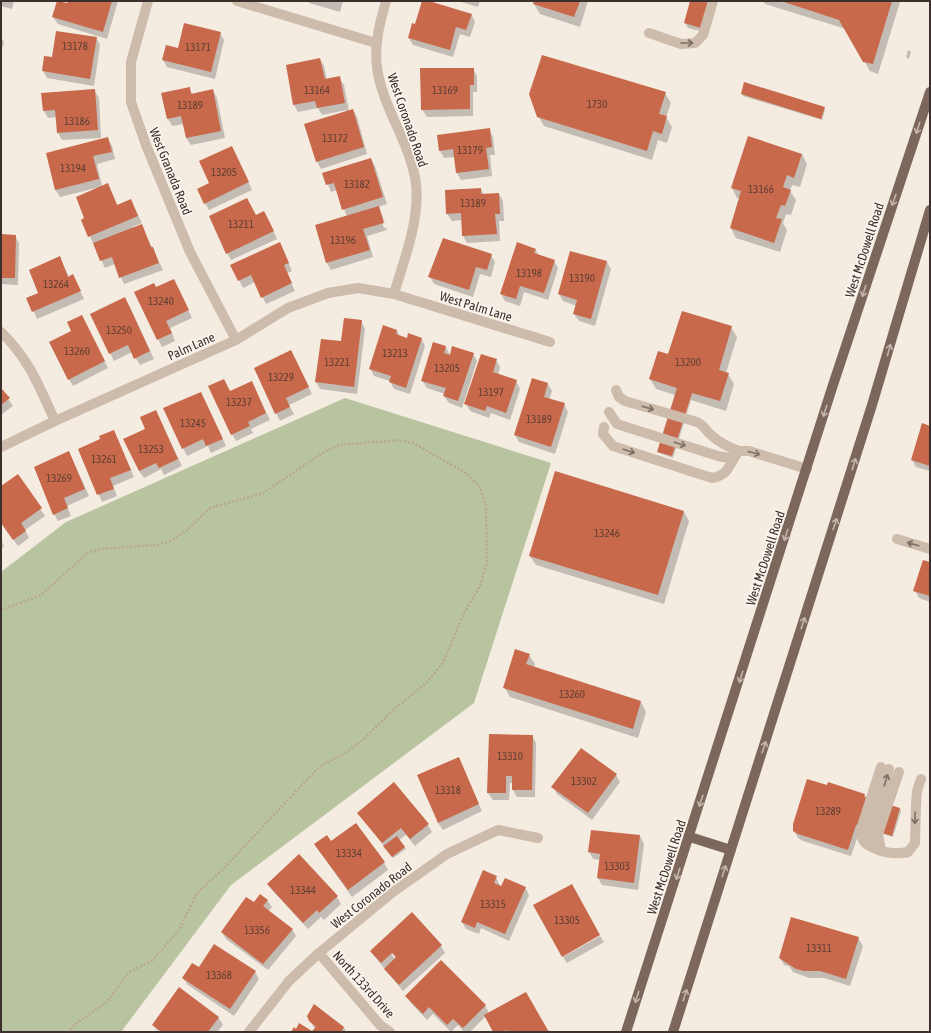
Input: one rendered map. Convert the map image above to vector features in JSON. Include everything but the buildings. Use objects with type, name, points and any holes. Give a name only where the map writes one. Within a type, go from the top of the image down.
[{"type":"main road","name":"West McDowell Road","points":[[626,1032],[930,92]]},
{"type":"main road","points":[[673,1032],[885,365],[930,210]]},
{"type":"main road","points":[[690,837],[731,850]]},
{"type":"street","name":"West Granada Road","points":[[148,1],[131,62],[131,102],[146,145],[190,252],[236,340]]},
{"type":"street","points":[[237,1],[376,43]]},
{"type":"street","name":"West Coronado Road","points":[[386,1],[376,43],[377,67],[384,92],[409,159],[416,184],[416,212],[394,294]]},
{"type":"street","points":[[649,33],[681,44],[695,43],[703,35],[713,1]]},
{"type":"street","name":"Palm Lane","points":[[1,447],[55,420],[236,340],[288,308],[328,293],[358,288],[394,294]]},
{"type":"street","name":"West Palm Lane","points":[[394,294],[550,342]]},
{"type":"street","points":[[1,332],[17,348],[36,377],[55,420]]},
{"type":"street","points":[[616,390],[619,397],[625,401],[697,422],[704,426],[722,445],[737,454]]},
{"type":"street","points":[[609,412],[617,424],[718,456],[729,458],[749,451],[807,469]]},
{"type":"street","points":[[604,427],[603,434],[613,446],[712,478],[721,477],[737,454]]},
{"type":"street","points":[[897,539],[930,549]]},
{"type":"street","points":[[878,850],[878,834],[890,769],[861,830],[861,836],[866,845],[878,850],[897,855],[908,852],[915,843],[915,810],[917,791],[922,780]]},
{"type":"street","name":"West Coronado Road","points":[[249,1032],[289,980],[319,953],[393,892],[447,854],[498,830],[538,838]]},
{"type":"street","name":"North 133rd Drive","points":[[319,953],[380,1025],[390,1032]]},
{"type":"path","points":[[1,610],[41,595],[88,553],[100,549],[158,545],[171,541],[186,531],[210,508],[263,493],[326,451],[339,445],[399,440],[413,443],[466,473],[480,487],[486,507],[488,562],[480,586],[464,613],[443,663],[426,684],[393,710],[364,739],[347,752],[319,767],[223,868],[197,893],[179,930],[153,960],[128,973],[107,1002],[74,1025],[69,1032]]},
{"type":"green space","points":[[345,398],[551,463],[474,703],[231,885],[121,1032],[1,1032],[1,572],[66,522]]}]
